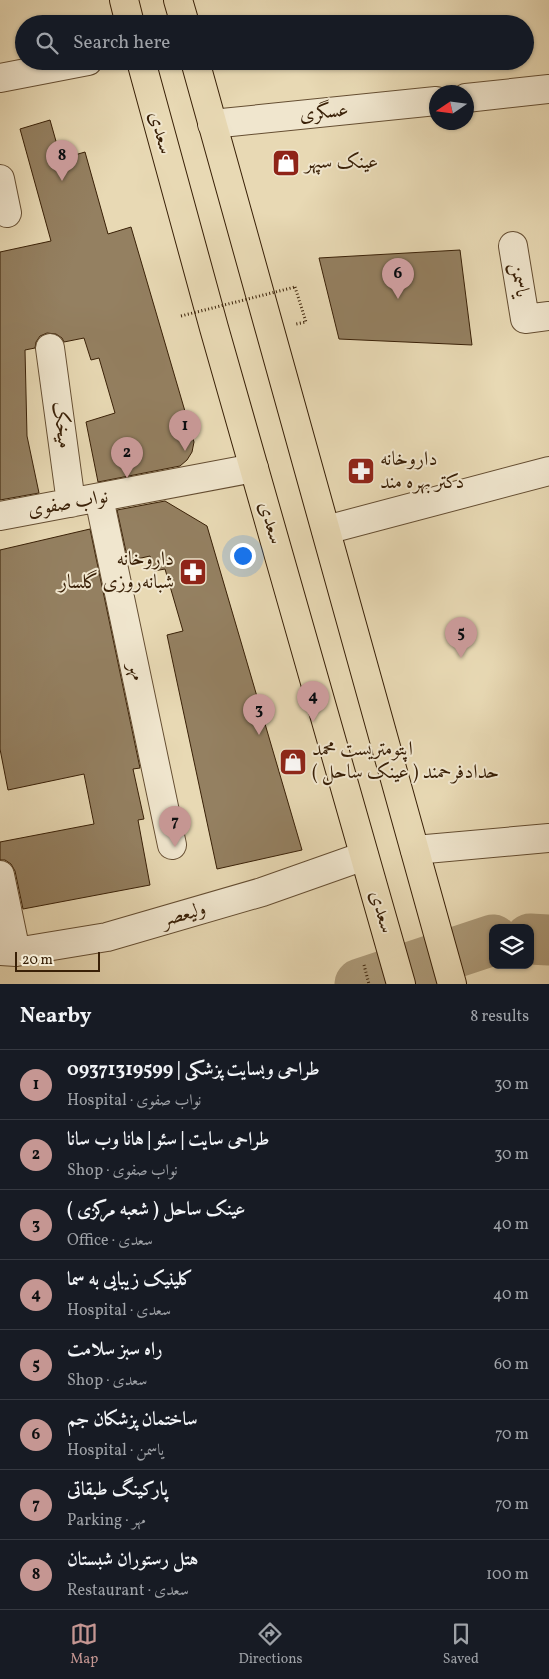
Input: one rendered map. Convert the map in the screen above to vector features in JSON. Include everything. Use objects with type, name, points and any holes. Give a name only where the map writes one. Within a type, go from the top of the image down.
[{"type":"main road","points":[[124,0],[128,15]]},
{"type":"main road","points":[[178,0],[182,15]]},
{"type":"main road","name":"سعدی","points":[[143,70],[254,468],[401,984]]},
{"type":"main road","points":[[197,70],[452,984]]},
{"type":"street","points":[[0,78],[41,70]]},
{"type":"street","points":[[474,97],[549,89]]},
{"type":"street","name":"عسگری","points":[[212,124],[429,102]]},
{"type":"street","points":[[0,179],[7,214]]},
{"type":"street","name":"یاسمن","points":[[514,246],[525,319],[549,316]]},
{"type":"street","name":"میخک","points":[[50,348],[72,503]]},
{"type":"street","name":"نواب صفوی","points":[[0,516],[254,468]]},
{"type":"street","points":[[326,530],[549,471]]},
{"type":"street","name":"مهر","points":[[99,498],[172,845]]},
{"type":"street","points":[[418,861],[549,838]]},
{"type":"street","name":"ولیعصر","points":[[8,951],[108,936],[262,892],[364,856]]},
{"type":"street","points":[[0,875],[8,951]]},
{"type":"path","points":[[181,316],[295,287],[306,322]]},
{"type":"building","points":[[50,120],[61,159],[85,152],[108,234],[131,227],[194,442],[192,452],[180,466],[98,482],[86,422],[115,413],[99,358],[91,360],[84,338],[64,342],[56,334],[47,333],[40,336],[35,348],[25,350],[27,436],[39,493],[0,500],[0,252],[51,241],[20,129]]},
{"type":"building","points":[[460,250],[472,345],[339,339],[319,258]]},
{"type":"building","points":[[165,501],[207,526],[302,850],[217,869],[167,635],[183,631],[165,569],[154,571],[150,556],[128,561],[117,510]]},
{"type":"building","points":[[90,529],[140,768],[133,769],[144,819],[138,820],[150,885],[23,909],[15,871],[11,864],[5,860],[0,860],[0,842],[94,824],[84,774],[8,790],[0,749],[0,550]]},
{"type":"waterway","points":[[534,939],[549,940]]},
{"type":"waterway","points":[[360,984],[489,941]]},
{"type":"place","name":"عینک سپهر","points":[[286,163]]},
{"type":"place","name":"هتل رستوران شبستان","points":[[62,181]]},
{"type":"place","name":"ساختمان پزشکان جم","points":[[398,299]]},
{"type":"place","name":"09371319599 | طراحی وبسایت پزشکی","points":[[185,451]]},
{"type":"place","name":"داروخانه دکتر بهره مند","points":[[361,471]]},
{"type":"place","name":"طراحی سایت | سئو | هانا وب سانا","points":[[127,478]]},
{"type":"place","name":"داروخانه شبانه‌روزی گلسار","points":[[193,572]]},
{"type":"place","name":"راه سبز سلامت","points":[[461,658]]},
{"type":"place","name":"کلینیک زیبایی به سما","points":[[313,722]]},
{"type":"place","name":"عینک ساحل ( شعبه مرکزی )","points":[[259,735]]},
{"type":"place","name":"اپتومتریست محمد حدادفرحمند ( عینک ساحل )","points":[[293,762]]},
{"type":"place","name":"پارکینگ طبقاتی","points":[[175,847]]}]
